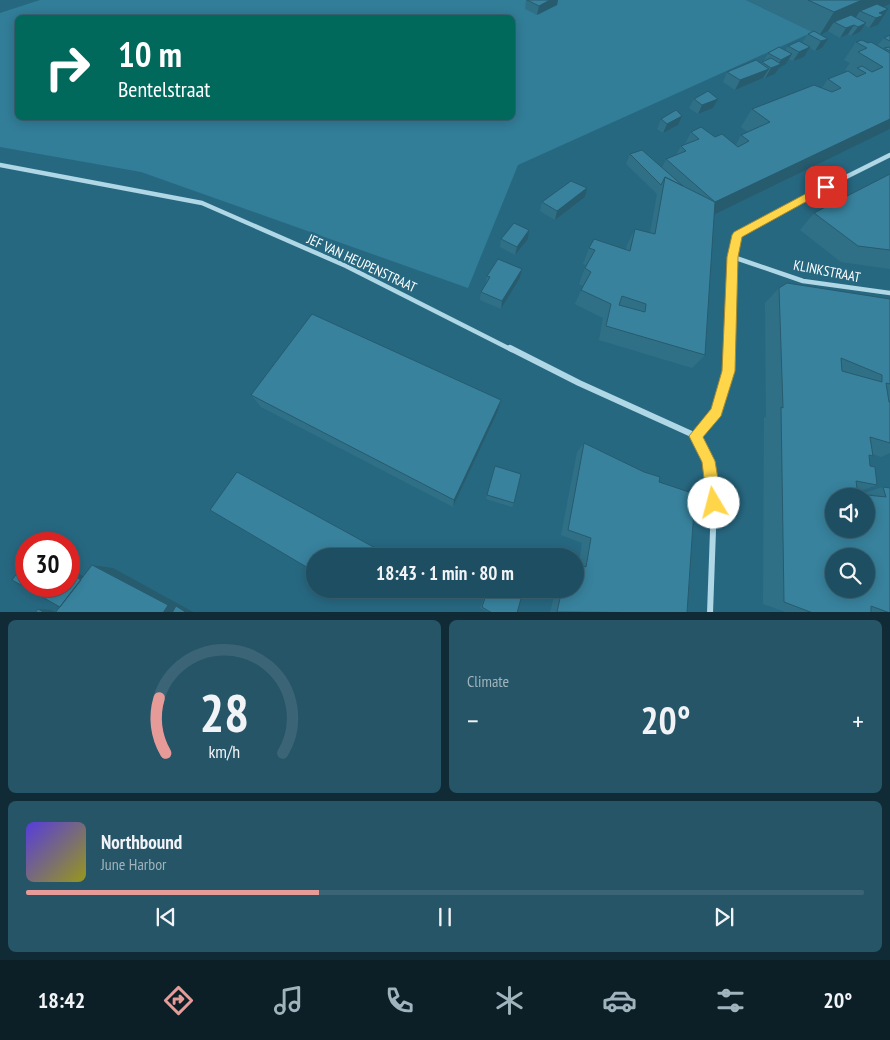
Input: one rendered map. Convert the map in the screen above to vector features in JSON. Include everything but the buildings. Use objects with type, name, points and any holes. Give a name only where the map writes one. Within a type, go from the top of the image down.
[{"type":"street","points":[[710,612],[714,503],[708,461],[696,436],[717,412],[728,371],[733,257],[737,235],[810,195],[890,155]]},
{"type":"street","name":"JEF VAN HEUPENSTRAAT","points":[[0,165],[202,203],[346,266],[579,383],[696,436]]},
{"type":"street","name":"KLINKSTRAAT","points":[[733,257],[803,281],[890,293]]},
{"type":"shaded area","points":[[40,0],[746,0],[813,32],[518,165],[468,288],[141,172],[0,147],[0,13]]},
{"type":"route","points":[[714,503],[708,461],[696,436],[717,412],[728,371],[733,257],[737,235],[826,187]]}]
